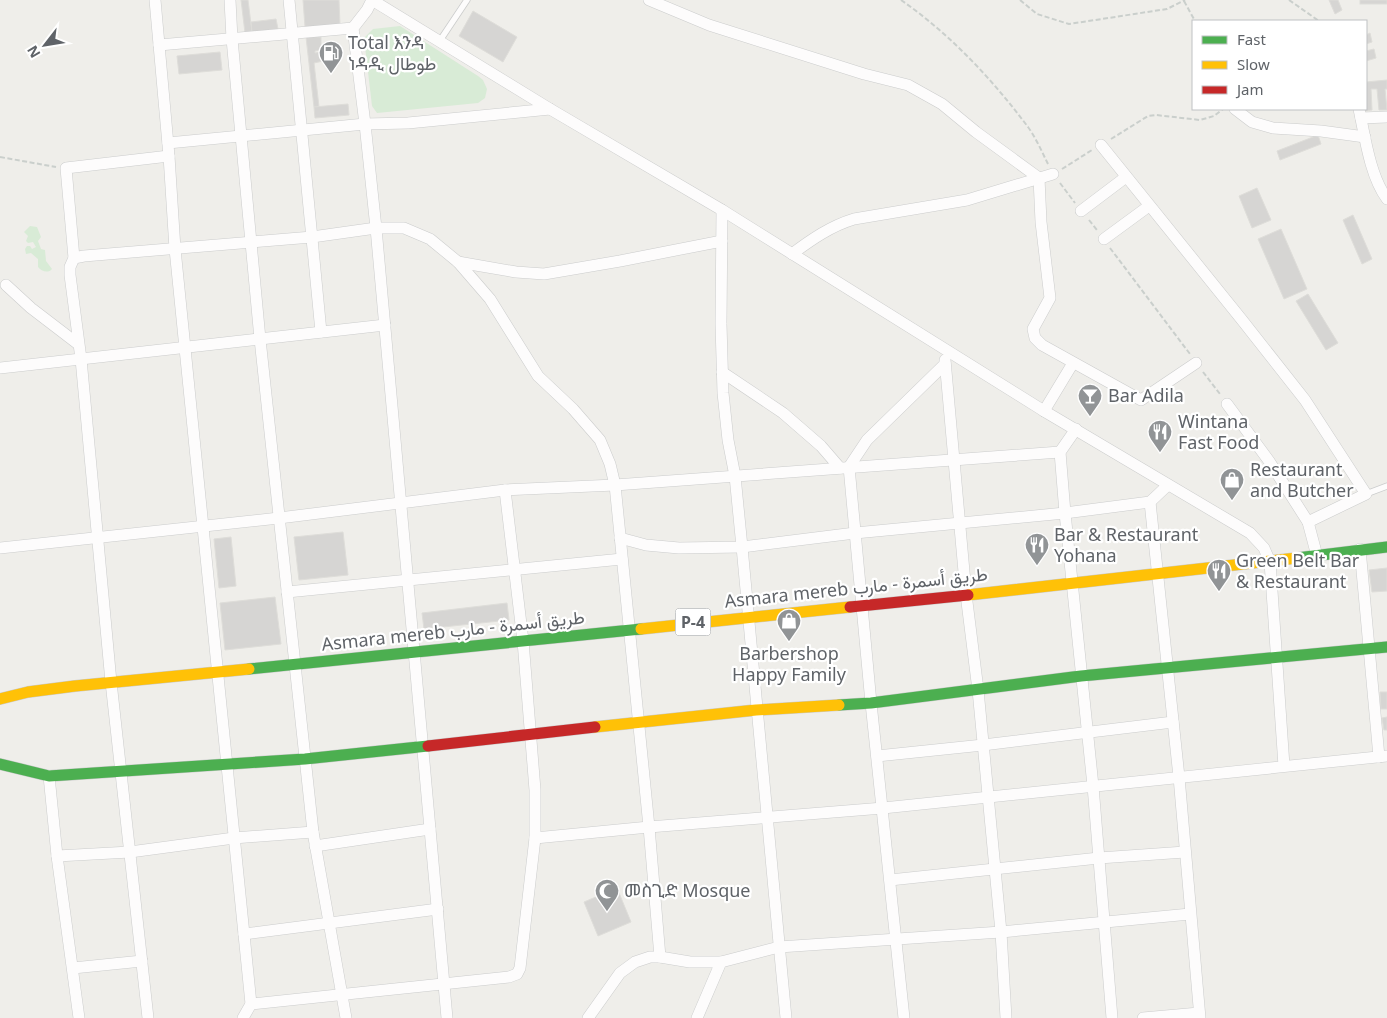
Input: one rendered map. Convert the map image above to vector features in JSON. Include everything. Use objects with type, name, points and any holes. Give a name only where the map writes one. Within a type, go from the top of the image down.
[{"type":"main road","name":"Asmara mereb طريق أسمرة - مارب","points":[[0,699],[28,692],[111,682],[295,665],[748,616],[1072,584],[1387,547]]},
{"type":"main road","points":[[0,764],[49,776],[305,759],[756,710],[871,703],[1080,676],[1387,647]]},
{"type":"street","points":[[155,0],[170,156],[175,249],[184,347],[219,672],[251,1004],[243,1018]]},
{"type":"street","points":[[230,0],[260,339],[313,832],[346,1018]]},
{"type":"street","points":[[289,0],[321,332]]},
{"type":"street","points":[[447,1018],[376,228],[353,28],[372,0],[550,109],[722,210],[1044,411],[1250,533],[1264,548],[1270,562],[1284,766]]},
{"type":"street","points":[[649,0],[709,25],[864,74],[908,85],[942,104],[976,132],[1039,178]]},
{"type":"street","points":[[159,45],[353,28]]},
{"type":"street","points":[[168,144],[365,124],[408,123],[550,109]]},
{"type":"street","points":[[1236,110],[1252,122],[1273,128],[1322,131],[1365,137]]},
{"type":"street","points":[[1387,117],[1360,113],[1369,157],[1382,192],[1387,199]]},
{"type":"street","points":[[1101,145],[1305,400],[1366,494],[1308,522]]},
{"type":"street","points":[[148,1018],[120,772],[81,359],[70,275],[70,266],[74,258],[66,168],[170,156]]},
{"type":"street","points":[[792,254],[829,228],[854,218],[967,200],[1053,174]]},
{"type":"street","points":[[1081,211],[1126,177]]},
{"type":"street","points":[[1039,178],[1041,222],[1050,298],[1033,329],[1035,338],[1042,345],[1141,400],[1196,362]]},
{"type":"street","points":[[1104,239],[1150,206]]},
{"type":"street","points":[[722,210],[723,393],[742,547],[786,1018]]},
{"type":"street","points":[[74,258],[312,237],[376,228],[404,228],[430,239],[458,262],[490,299],[538,376],[573,409],[600,440],[610,464],[615,485],[630,630],[660,957]]},
{"type":"street","points":[[458,262],[516,272],[544,274],[722,240]]},
{"type":"street","points":[[6,285],[31,308],[78,344]]},
{"type":"street","points":[[0,368],[385,324]]},
{"type":"street","points":[[944,348],[966,594],[989,797],[1001,932],[1006,1018]]},
{"type":"street","points":[[1044,411],[1073,363]]},
{"type":"street","points":[[845,467],[867,440],[945,364]]},
{"type":"street","points":[[722,372],[783,413],[845,467],[855,533],[876,756],[904,1018]]},
{"type":"street","points":[[1227,404],[1269,461],[1308,522],[1317,556]]},
{"type":"street","points":[[1076,429],[1060,452],[1080,676],[1093,786],[1112,1018]]},
{"type":"street","points":[[0,548],[279,518],[505,490],[615,485],[1060,452]]},
{"type":"street","points":[[620,538],[646,545],[678,548],[742,547],[855,533],[1150,502],[1168,485]]},
{"type":"street","points":[[251,1004],[510,977],[517,974],[520,968],[535,838],[535,790],[523,641],[505,490]]},
{"type":"street","points":[[1143,1018],[1200,1016],[1179,777],[1150,502]]},
{"type":"street","points":[[535,838],[883,808],[1383,756],[1368,649],[1360,550]]},
{"type":"street","points":[[287,592],[407,582],[622,559]]},
{"type":"street","points":[[876,756],[1173,722]]},
{"type":"street","points":[[49,776],[57,856],[78,1018]]},
{"type":"street","points":[[315,846],[430,829]]},
{"type":"street","points":[[57,856],[130,852],[234,838],[313,832]]},
{"type":"street","points":[[890,880],[1099,858],[1185,852]]},
{"type":"street","points":[[244,934],[438,909]]},
{"type":"street","points":[[588,1018],[620,973],[635,962],[650,957],[690,962],[721,962],[779,947],[1001,932],[1190,914]]},
{"type":"street","points":[[73,968],[142,961]]},
{"type":"street","points":[[697,1018],[721,962]]},
{"type":"lane","points":[[439,42],[467,0]]},
{"type":"lane","points":[[1366,494],[1387,486]]},
{"type":"path","points":[[901,0],[951,40],[1029,128],[1053,174],[1227,404]]},
{"type":"path","points":[[1020,0],[1037,14],[1069,24],[1167,9],[1185,1],[1194,20]]},
{"type":"path","points":[[1288,0],[1318,20]]},
{"type":"path","points":[[1053,174],[1148,116],[1156,115],[1200,120],[1214,116],[1222,110]]},
{"type":"path","points":[[0,157],[66,168]]},
{"type":"green space","points":[[400,26],[483,80],[487,89],[485,98],[478,103],[377,113],[372,106],[364,38],[373,29]]},
{"type":"green space","points":[[30,226],[37,227],[41,237],[38,241],[41,249],[45,250],[46,261],[52,269],[49,271],[38,267],[38,259],[31,253],[26,254],[25,249],[27,246],[30,246],[32,249],[36,247],[33,242],[28,243],[26,241],[28,236],[24,232]]},
{"type":"building","points":[[241,0],[248,0],[252,32],[245,33]]},
{"type":"building","points":[[303,0],[339,0],[340,25],[305,27]]},
{"type":"building","points":[[1329,0],[1338,0],[1342,10],[1335,14]]},
{"type":"building","points":[[1360,0],[1387,0],[1387,4],[1360,4]]},
{"type":"building","points":[[473,11],[517,37],[503,62],[459,36]]},
{"type":"building","points":[[276,19],[278,29],[252,32],[251,22]]},
{"type":"building","points":[[1370,33],[1372,42],[1367,44],[1367,34]]},
{"type":"building","points":[[306,37],[321,37],[321,47],[326,46],[327,49],[315,51],[315,53],[321,52],[323,61],[314,63],[319,107],[314,107]]},
{"type":"building","points":[[1374,49],[1376,58],[1367,61],[1367,51]]},
{"type":"building","points":[[220,52],[222,70],[179,74],[177,56]]},
{"type":"building","points":[[1387,80],[1387,89],[1385,89],[1387,110],[1379,110],[1377,89],[1371,89],[1372,110],[1364,111],[1367,110],[1367,82]]},
{"type":"building","points":[[348,104],[349,115],[315,118],[314,107]]},
{"type":"building","points":[[1318,135],[1321,144],[1280,160],[1277,151]]},
{"type":"building","points":[[1257,188],[1271,220],[1252,228],[1239,196]]},
{"type":"building","points":[[1353,215],[1372,259],[1362,264],[1343,220]]},
{"type":"building","points":[[1281,229],[1307,289],[1284,299],[1258,239]]},
{"type":"building","points":[[1308,294],[1338,343],[1326,350],[1296,301]]},
{"type":"building","points":[[343,532],[348,575],[299,580],[294,537]]},
{"type":"building","points":[[231,537],[236,586],[219,588],[214,539]]},
{"type":"building","points":[[1387,568],[1387,591],[1372,592],[1369,570]]},
{"type":"building","points":[[275,597],[281,644],[225,650],[220,603]]},
{"type":"building","points":[[507,603],[509,620],[424,629],[422,613]]},
{"type":"building","points":[[1380,692],[1387,692],[1387,709],[1381,709]]},
{"type":"building","points":[[1387,717],[1387,730],[1384,730],[1382,718]]},
{"type":"building","name":"መስጊድ Mosque","points":[[617,888],[631,922],[598,936],[584,902]]},
{"type":"traffic: fast","points":[[1297,558],[1387,547]]},
{"type":"traffic: fast","points":[[249,669],[641,629]]},
{"type":"traffic: fast","points":[[839,705],[871,703],[1081,676],[1387,647]]},
{"type":"traffic: fast","points":[[0,764],[49,776],[305,759],[428,746]]},
{"type":"traffic: slow","points":[[968,595],[1297,558]]},
{"type":"traffic: slow","points":[[641,629],[850,607]]},
{"type":"traffic: slow","points":[[0,699],[28,692],[75,686],[249,669]]},
{"type":"traffic: slow","points":[[595,727],[756,710],[839,705]]},
{"type":"traffic: jam","points":[[850,607],[968,595]]},
{"type":"traffic: jam","points":[[428,746],[595,727]]},
{"type":"place","name":"Total እንዳ ነዳዲ طوطال","points":[[331,74]]},
{"type":"place","name":"Bar Adila","points":[[1090,417]]},
{"type":"place","name":"Wintana Fast Food","points":[[1160,453]]},
{"type":"place","name":"Restaurant and Butcher","points":[[1232,501]]},
{"type":"place","name":"Bar & Restaurant Yohana","points":[[1037,566]]},
{"type":"place","name":"Green Belt Bar & Restaurant","points":[[1219,592]]},
{"type":"place","name":"Barbershop Happy Family","points":[[789,642]]},
{"type":"place","name":"መስጊድ Mosque","points":[[607,912]]}]
